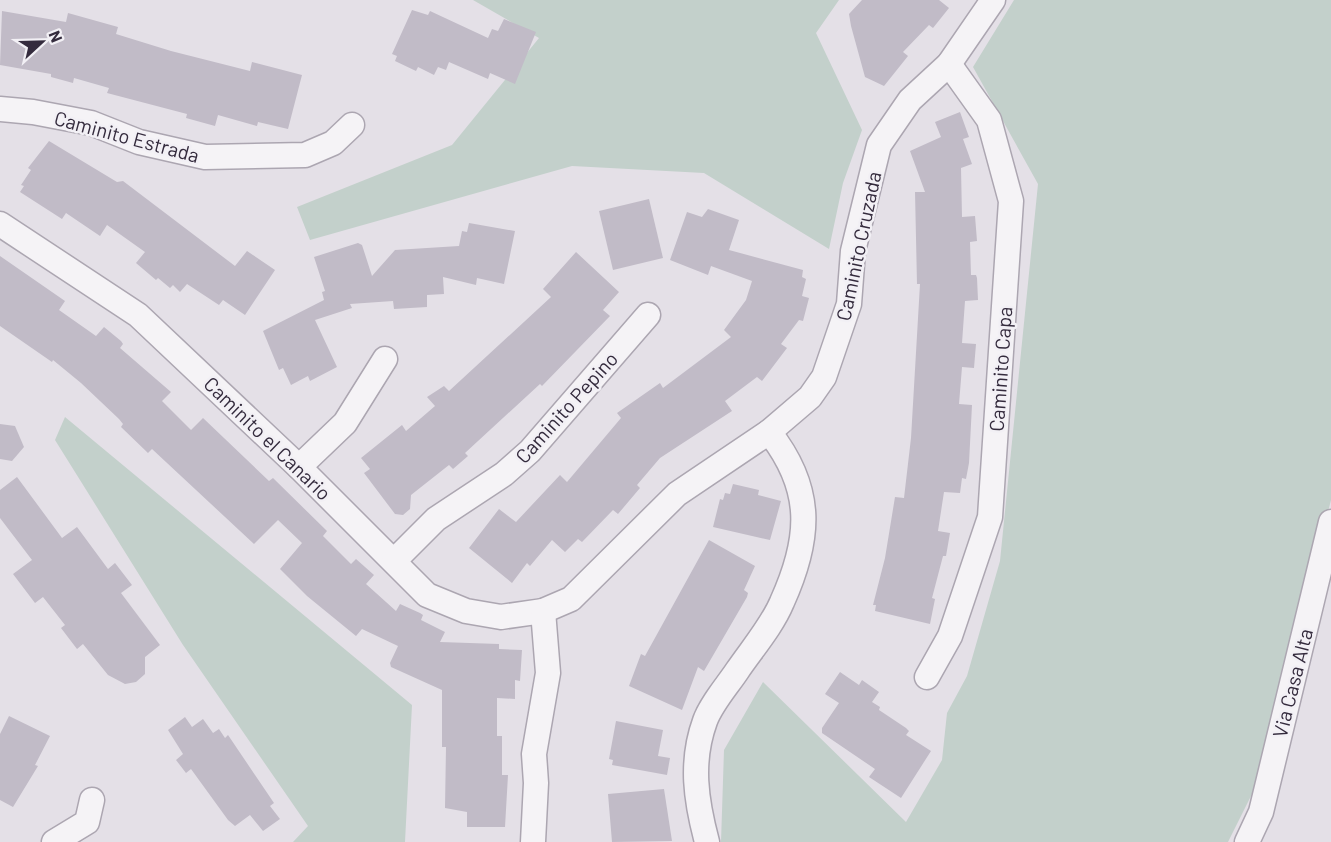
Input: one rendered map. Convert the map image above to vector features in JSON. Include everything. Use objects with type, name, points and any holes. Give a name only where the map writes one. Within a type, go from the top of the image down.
[{"type":"street","name":"Caminito Cruzada","points":[[543,610],[570,599],[677,494],[769,432],[810,397],[824,377],[849,304],[853,250],[879,145],[910,100],[949,64],[993,0]]},
{"type":"street","name":"Caminito Capa","points":[[927,677],[951,636],[990,517],[1011,201],[989,120],[949,64]]},
{"type":"street","name":"Caminito Estrada","points":[[0,109],[33,112],[91,123],[139,142],[205,157],[305,154],[333,143],[352,125]]},
{"type":"street","name":"Caminito el Canario","points":[[0,224],[138,315],[299,466],[427,595],[466,611],[501,617],[543,610]]},
{"type":"street","name":"Caminito Pepino","points":[[394,561],[436,519],[504,474],[530,451],[648,315]]},
{"type":"street","points":[[299,466],[345,423],[385,359]]},
{"type":"street","points":[[707,842],[700,817],[693,772],[705,720],[782,603],[804,537],[805,505],[787,454],[769,432]]},
{"type":"street","name":"Via Casa Alta","points":[[1247,842],[1262,812],[1331,522]]},
{"type":"street","points":[[533,842],[536,783],[534,754],[548,673],[543,610]]},
{"type":"street","points":[[54,842],[87,822],[92,800]]},
{"type":"shaded area","points":[[473,0],[839,0],[816,33],[862,130],[843,183],[829,249],[704,173],[572,166],[310,240],[297,207],[452,145],[539,38]]},
{"type":"shaded area","points":[[1014,0],[1331,0],[1331,500],[1259,780],[1228,842],[721,842],[724,750],[763,682],[906,822],[942,760],[947,713],[967,676],[1000,561],[1038,184],[973,67]]},
{"type":"shaded area","points":[[65,417],[412,705],[405,842],[293,842],[308,826],[183,645],[55,440]]},
{"type":"building","points":[[862,0],[939,0],[949,8],[933,28],[929,25],[903,52],[908,56],[884,86],[865,77],[851,26],[849,14]]},
{"type":"building","points":[[412,10],[428,15],[430,11],[488,38],[492,29],[498,31],[504,19],[536,32],[515,84],[490,73],[488,79],[449,62],[446,70],[438,67],[434,75],[418,67],[416,71],[395,61],[397,56],[392,54]]},
{"type":"building","points":[[2,11],[66,22],[68,13],[118,27],[116,34],[171,51],[250,71],[252,62],[302,75],[288,129],[258,122],[257,126],[218,115],[215,126],[186,118],[187,114],[107,93],[109,88],[74,78],[73,83],[51,77],[51,74],[0,65]]},
{"type":"building","points":[[960,112],[969,137],[963,139],[972,164],[961,168],[962,217],[975,216],[977,241],[970,242],[971,275],[976,275],[977,278],[978,300],[965,301],[962,343],[976,344],[974,368],[962,367],[959,404],[972,405],[969,463],[966,479],[962,478],[960,493],[944,492],[938,531],[950,533],[946,556],[943,556],[932,598],[935,599],[930,624],[875,611],[876,605],[873,605],[885,558],[895,497],[904,498],[911,438],[920,284],[917,284],[915,192],[925,192],[910,151],[941,137],[935,122]]},
{"type":"building","points":[[49,141],[117,182],[123,181],[235,266],[247,251],[275,270],[245,315],[223,300],[219,305],[187,284],[180,292],[173,285],[170,288],[158,278],[156,280],[136,263],[145,252],[107,225],[100,236],[66,213],[62,219],[20,192],[24,186],[21,185],[31,170],[28,168]]},
{"type":"building","points":[[649,199],[663,258],[613,270],[599,211]]},
{"type":"building","points":[[708,209],[739,220],[729,250],[803,270],[802,277],[806,279],[802,296],[809,298],[803,321],[799,320],[781,344],[787,348],[762,381],[757,377],[725,401],[732,411],[660,458],[637,485],[640,488],[618,514],[613,510],[582,542],[578,539],[565,552],[552,540],[530,566],[527,563],[512,583],[469,548],[499,509],[516,522],[560,475],[567,482],[621,418],[617,413],[660,383],[663,388],[731,337],[724,330],[746,300],[752,281],[711,266],[708,275],[670,260],[687,212],[702,217]]},
{"type":"building","points":[[469,223],[515,231],[504,284],[477,278],[476,285],[443,277],[444,294],[427,295],[427,307],[394,309],[393,301],[350,304],[352,308],[315,320],[337,367],[310,381],[308,376],[291,385],[283,368],[279,370],[263,331],[324,300],[322,292],[325,291],[314,257],[358,243],[362,245],[372,276],[395,250],[459,246],[462,231],[467,232]]},
{"type":"building","points":[[576,252],[619,292],[603,310],[610,316],[542,386],[540,384],[465,453],[468,456],[453,469],[449,465],[411,495],[410,509],[403,515],[395,514],[364,473],[370,469],[361,458],[402,425],[406,431],[435,406],[427,397],[444,386],[449,391],[551,297],[543,289]]},
{"type":"building","points":[[0,256],[65,301],[59,310],[96,336],[104,327],[121,341],[123,344],[120,348],[171,392],[162,401],[191,430],[203,418],[269,481],[273,478],[327,531],[323,536],[351,564],[356,559],[374,575],[366,584],[396,611],[400,604],[423,615],[421,620],[445,632],[440,642],[499,644],[499,649],[522,650],[520,681],[515,680],[515,699],[497,698],[497,736],[502,736],[502,775],[508,775],[505,827],[467,827],[467,812],[445,808],[446,747],[442,747],[442,690],[391,667],[390,663],[398,646],[362,629],[356,636],[307,596],[280,569],[302,543],[278,520],[254,544],[152,449],[148,453],[121,427],[123,424],[119,419],[81,383],[53,360],[52,362],[0,326]]},
{"type":"building","points":[[0,424],[15,426],[24,447],[12,461],[0,459]]},
{"type":"building","points":[[17,477],[62,538],[77,527],[108,569],[115,563],[132,585],[121,593],[160,645],[145,657],[145,674],[136,682],[125,684],[108,675],[83,644],[77,649],[61,628],[65,625],[43,597],[35,603],[13,574],[32,560],[0,518],[0,490]]},
{"type":"building","points":[[733,484],[759,490],[758,495],[781,501],[770,540],[713,527],[720,499],[723,500],[725,493],[730,494]]},
{"type":"building","points":[[709,540],[755,566],[744,590],[748,593],[747,597],[704,671],[698,667],[682,710],[629,686],[641,654],[645,656]]},
{"type":"building","points":[[840,672],[859,685],[862,680],[879,692],[872,702],[880,707],[879,710],[906,728],[909,731],[906,735],[931,751],[901,798],[869,777],[875,769],[822,733],[822,728],[839,703],[825,694]]},
{"type":"building","points":[[9,716],[50,736],[35,765],[38,766],[13,807],[0,800],[0,734]]},
{"type":"building","points":[[185,717],[192,727],[203,719],[213,733],[219,729],[225,738],[228,735],[274,803],[270,806],[280,819],[263,831],[250,815],[235,826],[228,820],[191,769],[186,773],[176,760],[183,754],[168,730]]},
{"type":"building","points":[[616,721],[663,730],[658,756],[670,758],[667,775],[612,765],[613,760],[609,759]]},
{"type":"building","points":[[664,789],[672,841],[612,842],[608,794]]}]
